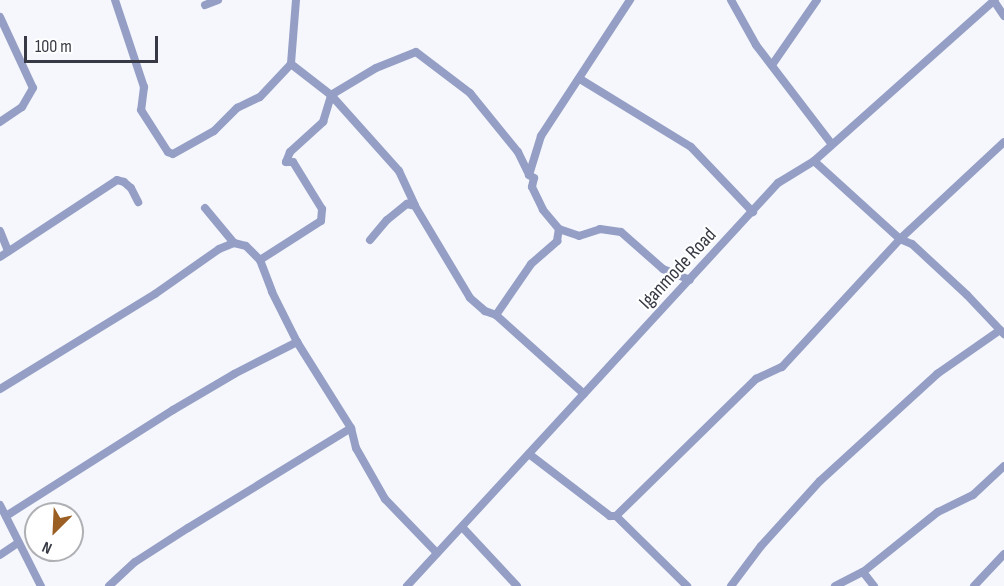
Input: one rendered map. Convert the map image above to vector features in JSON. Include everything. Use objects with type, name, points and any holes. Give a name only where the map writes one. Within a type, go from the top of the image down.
[{"type":"street","points":[[115,0],[144,87],[141,110],[168,152],[173,154],[214,131],[237,108],[260,96],[291,64],[297,0]]},
{"type":"street","points":[[205,5],[218,0]]},
{"type":"street","points":[[529,175],[541,136],[630,0]]},
{"type":"street","points":[[731,0],[756,45],[831,143]]},
{"type":"street","points":[[772,65],[817,0]]},
{"type":"street","points":[[994,1],[1004,16]]},
{"type":"street","name":"Iganmode Road","points":[[407,586],[463,528],[778,183],[814,161],[831,143],[994,1]]},
{"type":"street","points":[[0,17],[33,88],[22,107],[0,122]]},
{"type":"street","points":[[260,260],[321,220],[322,209],[293,162],[286,162],[290,152],[323,122],[331,95],[376,68],[416,52],[470,93],[518,152],[529,175],[534,178],[532,187],[543,210],[559,230],[579,236],[600,229],[621,232],[663,269],[690,280]]},
{"type":"street","points":[[291,64],[331,95],[399,171],[415,206],[470,298],[485,311],[496,315],[584,394]]},
{"type":"street","points":[[580,79],[691,147],[753,212]]},
{"type":"street","points":[[529,454],[610,516],[616,516],[756,379],[782,367],[900,239],[1004,142]]},
{"type":"street","points":[[731,586],[761,546],[820,481],[938,374],[1002,332],[967,295],[912,244],[900,239],[814,161]]},
{"type":"street","points":[[0,257],[117,180],[131,188],[138,202]]},
{"type":"street","points":[[370,240],[387,220],[407,204],[415,206]]},
{"type":"street","points":[[205,208],[234,243]]},
{"type":"street","points":[[496,315],[531,264],[557,241],[559,230]]},
{"type":"street","points":[[0,231],[8,251]]},
{"type":"street","points":[[0,389],[155,294],[219,249],[234,243],[246,246],[260,260],[272,292],[297,342],[351,428],[356,448],[385,499],[437,553]]},
{"type":"street","points":[[6,516],[183,404],[234,374],[297,342]]},
{"type":"street","points":[[109,586],[135,562],[351,428]]},
{"type":"street","points":[[835,586],[863,572],[938,512],[973,495],[1004,466]]},
{"type":"street","points":[[0,505],[41,586]]},
{"type":"street","points":[[616,516],[687,586]]},
{"type":"street","points":[[463,528],[517,586]]},
{"type":"street","points":[[0,555],[18,543]]},
{"type":"street","points":[[974,586],[1004,554]]},
{"type":"street","points":[[863,572],[874,586]]}]
